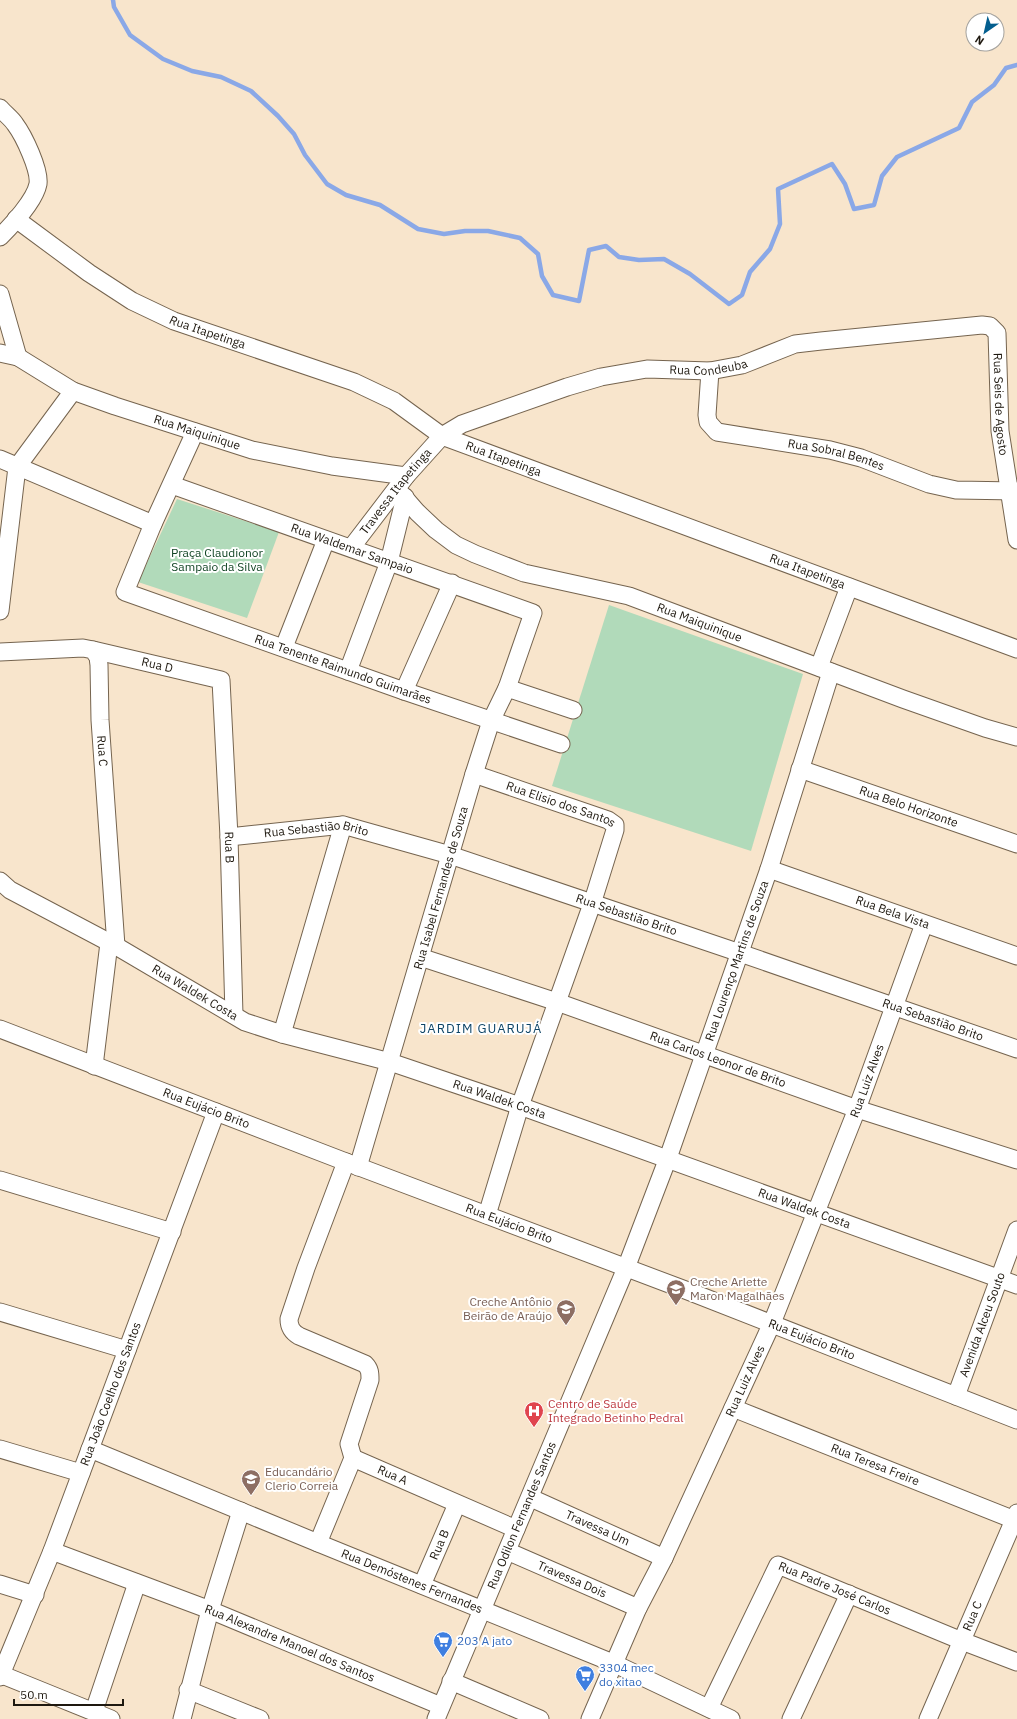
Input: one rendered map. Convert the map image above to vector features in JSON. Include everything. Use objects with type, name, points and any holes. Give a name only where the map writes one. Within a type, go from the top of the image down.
[{"type":"street","points":[[0,108],[15,124],[25,140],[38,174],[38,184],[34,193],[16,219],[0,235]]},
{"type":"street","name":"Rua Itapetinga","points":[[16,219],[89,273],[132,301],[174,321],[354,382],[394,401],[442,436],[1017,649]]},
{"type":"street","points":[[0,294],[18,357]]},
{"type":"street","name":"Rua Condeuba","points":[[442,436],[462,424],[567,387],[601,377],[647,369],[710,371],[742,365],[795,344],[820,340],[982,325]]},
{"type":"street","name":"Rua Seis de Agosto","points":[[982,325],[990,326],[998,333],[1000,431],[1014,491],[1017,540]]},
{"type":"street","name":"Rua Maiquinique","points":[[0,353],[18,357],[73,391],[195,432],[252,450],[332,466],[402,487],[417,512],[436,530],[456,545],[524,573],[629,596],[825,670],[985,728],[1017,737]]},
{"type":"street","name":"Rua Sobral Bentes","points":[[710,371],[706,415],[708,422],[717,432],[830,450],[861,458],[929,484],[956,490],[1014,491]]},
{"type":"street","points":[[0,612],[17,467],[73,391]]},
{"type":"street","points":[[0,459],[153,524],[195,432]]},
{"type":"street","name":"Travessa Itapetinga","points":[[351,548],[442,436]]},
{"type":"street","points":[[0,472],[17,467]]},
{"type":"street","name":"Rua Waldemar Sampaio","points":[[172,484],[533,613]]},
{"type":"street","points":[[348,671],[389,562],[402,487]]},
{"type":"street","name":"Rua Tenente Raimundo Guimarães","points":[[153,524],[125,592],[404,691],[561,744]]},
{"type":"street","points":[[284,648],[326,540]]},
{"type":"street","points":[[404,691],[452,583]]},
{"type":"street","name":"Rua Lourenço Martins de Souza","points":[[626,1268],[668,1158],[769,869],[800,769],[825,670],[849,587]]},
{"type":"street","name":"Rua Isabel Fernandes de Souza","points":[[353,1458],[350,1444],[370,1380],[368,1367],[365,1364],[294,1333],[289,1325],[290,1319],[306,1268],[352,1164],[390,1062],[474,774],[491,721],[507,688],[533,613]]},
{"type":"street","points":[[0,652],[83,648],[93,650]]},
{"type":"street","name":"Rua D","points":[[93,650],[221,680]]},
{"type":"street","name":"Rua C","points":[[93,650],[98,656],[99,665],[100,720],[112,945],[94,1066]]},
{"type":"street","name":"Rua B","points":[[221,680],[229,837],[234,1015]]},
{"type":"street","points":[[507,688],[573,710]]},
{"type":"street","name":"Rua Belo Horizonte","points":[[800,769],[1017,844]]},
{"type":"street","name":"Rua Elisio dos Santos","points":[[474,774],[612,822],[615,830],[592,904]]},
{"type":"street","points":[[282,1034],[343,825]]},
{"type":"street","name":"Rua Sebastião Brito","points":[[229,837],[343,825],[450,855],[1017,1049]]},
{"type":"street","name":"Rua Bela Vista","points":[[769,869],[1017,956]]},
{"type":"street","name":"Rua Waldek Costa","points":[[0,880],[10,890],[112,945],[245,1022],[282,1034],[390,1062],[520,1106],[668,1158],[1017,1285]]},
{"type":"street","points":[[487,1215],[520,1106],[592,904]]},
{"type":"street","name":"Rua Luiz Alves","points":[[590,1719],[638,1608],[664,1558],[772,1324],[857,1109],[924,924]]},
{"type":"street","name":"Rua Carlos Leonor de Brito","points":[[420,957],[557,1002],[857,1109],[1017,1160]]},
{"type":"street","name":"Rua Eujácio Brito","points":[[0,1029],[772,1324],[1017,1420]]},
{"type":"street","name":"Rua João Coelho dos Santos","points":[[0,1675],[35,1595],[52,1551],[216,1112]]},
{"type":"street","points":[[0,1180],[172,1232]]},
{"type":"street","name":"Avenida Alceu Souto","points":[[956,1396],[1017,1230]]},
{"type":"street","name":"Rua Odilon Fernandes Santos","points":[[438,1713],[626,1268]]},
{"type":"street","points":[[0,1312],[127,1350]]},
{"type":"street","name":"Rua Teresa Freire","points":[[733,1408],[1016,1518]]},
{"type":"street","points":[[0,1449],[81,1473]]},
{"type":"street","name":"Rua Demóstenes Fernandes","points":[[90,1449],[613,1663],[731,1719]]},
{"type":"street","points":[[318,1543],[353,1458]]},
{"type":"street","name":"Rua A","points":[[353,1458],[516,1529]]},
{"type":"street","name":"Travessa Um","points":[[530,1498],[664,1558]]},
{"type":"street","name":"Rua B","points":[[422,1585],[457,1504]]},
{"type":"street","points":[[182,1719],[188,1690],[210,1610],[241,1511]]},
{"type":"street","name":"Rua C","points":[[928,1719],[1016,1518]]},
{"type":"street","name":"Rua Alexandre Manoel dos Santos","points":[[52,1551],[210,1610],[438,1713]]},
{"type":"street","name":"Travessa Dois","points":[[507,1551],[638,1608]]},
{"type":"street","name":"Rua Padre José Carlos","points":[[709,1708],[778,1564],[962,1641],[1017,1662]]},
{"type":"street","points":[[0,1584],[35,1595]]},
{"type":"street","points":[[94,1711],[137,1584]]},
{"type":"street","points":[[791,1719],[849,1594]]},
{"type":"street","points":[[0,1675],[111,1719]]},
{"type":"street","points":[[451,1681],[540,1719]]},
{"type":"street","points":[[188,1690],[260,1719]]},
{"type":"green space","name":"Praça Claudionor Sampaio da Silva","points":[[177,499],[279,532],[247,618],[138,582]]},
{"type":"green space","points":[[609,605],[803,674],[751,851],[552,786]]},
{"type":"waterway","points":[[113,0],[114,7],[130,35],[163,59],[192,71],[221,77],[251,91],[278,116],[294,134],[305,155],[327,184],[346,195],[380,205],[418,229],[444,234],[465,231],[488,231],[520,238],[538,254],[542,276],[553,295],[579,301],[589,250],[606,246],[619,257],[639,260],[664,259],[690,274],[729,304],[742,295],[750,272],[770,249],[780,224],[778,189],[832,164],[845,184],[854,209],[874,205],[882,176],[897,157],[959,128],[972,102],[994,85],[1006,68],[1017,65]]},
{"type":"place","name":"Creche Arlette Maron Magalhães","points":[[676,1306]]},
{"type":"place","name":"Creche Antônio Beirão de Araújo","points":[[566,1326]]},
{"type":"place","name":"Centro de Saúde Integrado Betinho Pedral","points":[[534,1428]]},
{"type":"place","name":"Educandário Clerio Correia","points":[[251,1496]]},
{"type":"place","name":"203 A jato","points":[[443,1658]]},
{"type":"place","name":"3304 mec do xitao","points":[[585,1692]]},
{"type":"district","name":"JARDIM GUARUJÁ","points":[[481,1028]]}]
